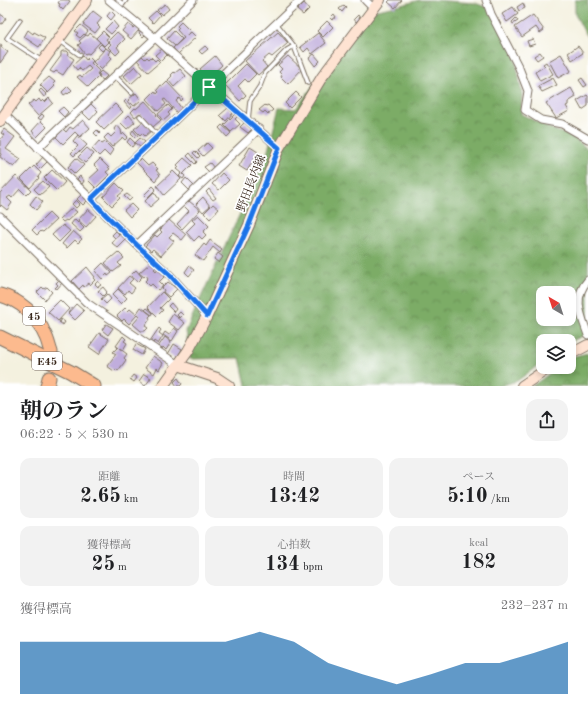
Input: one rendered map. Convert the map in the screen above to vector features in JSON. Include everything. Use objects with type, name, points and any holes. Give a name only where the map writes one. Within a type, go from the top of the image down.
[{"type":"highway","name":"45","points":[[0,295],[18,302],[32,314],[41,326],[51,352]]},
{"type":"highway","name":"E45","points":[[0,337],[64,369],[94,386]]},
{"type":"highway","name":"E45","points":[[0,347],[77,386]]},
{"type":"main road","points":[[2,118],[87,0]]},
{"type":"main road","name":"野田長内線","points":[[163,386],[188,351],[207,316],[249,225],[279,148],[322,77],[377,4]]},
{"type":"main road","points":[[576,351],[588,345]]},
{"type":"main road","points":[[178,365],[217,378],[229,386]]},
{"type":"main road","points":[[522,386],[540,374]]},
{"type":"street","points":[[109,0],[155,38],[279,148]]},
{"type":"street","points":[[38,148],[155,38],[193,0]]},
{"type":"street","points":[[91,199],[301,0]]},
{"type":"street","points":[[365,0],[377,4]]},
{"type":"street","points":[[486,0],[491,14],[519,68],[528,91],[526,110],[542,120],[562,124],[588,139]]},
{"type":"street","points":[[2,118],[38,148],[137,245],[170,275],[207,316]]},
{"type":"street","points":[[137,245],[259,129]]},
{"type":"street","points":[[0,216],[87,303],[178,365]]},
{"type":"street","points":[[588,280],[578,295],[580,313],[588,335]]},
{"type":"lane","points":[[118,0],[123,4],[126,0]]},
{"type":"lane","points":[[20,20],[7,38],[43,62]]},
{"type":"lane","points":[[276,23],[294,46],[308,83]]},
{"type":"lane","points":[[59,40],[80,55]]},
{"type":"lane","points":[[248,120],[250,101],[260,86],[265,73],[294,46]]},
{"type":"lane","points":[[115,75],[132,92]]},
{"type":"lane","points":[[140,116],[158,136]]},
{"type":"green space","points":[[419,0],[475,3],[491,9],[514,51],[522,94],[521,114],[574,138],[588,149],[588,334],[576,339],[576,334],[536,334],[536,367],[517,381],[500,386],[248,386],[246,385],[240,358],[190,359],[186,331],[266,158],[279,108],[296,109],[367,12]]},
{"type":"green space","points":[[575,0],[588,0],[588,39],[575,14]]},
{"type":"green space","points":[[588,353],[588,386],[532,386],[549,374],[576,374],[576,356]]},
{"type":"building","points":[[60,0],[70,1],[63,10],[58,3]]},
{"type":"building","points":[[390,0],[402,0],[395,8],[388,2]]},
{"type":"building","points":[[304,3],[309,9],[303,15],[297,10]]},
{"type":"building","points":[[523,3],[525,8],[519,11],[517,7]]},
{"type":"building","points":[[165,4],[169,9],[162,15],[157,10]]},
{"type":"building","points":[[344,5],[346,7],[342,12],[339,9]]},
{"type":"building","points":[[513,7],[518,14],[507,22],[502,14]]},
{"type":"building","points":[[93,11],[102,18],[97,24],[100,27],[95,33],[83,24]]},
{"type":"building","points":[[111,11],[115,15],[111,20],[107,16]]},
{"type":"building","points":[[156,11],[160,15],[153,23],[148,18]]},
{"type":"building","points":[[0,14],[6,18],[2,24],[0,23]]},
{"type":"building","points":[[334,14],[336,17],[332,20],[330,18]]},
{"type":"building","points":[[358,15],[360,18],[356,22],[354,19]]},
{"type":"building","points":[[533,15],[544,30],[540,33],[536,27],[522,37],[515,27]]},
{"type":"building","points":[[516,18],[518,21],[513,24],[512,22]]},
{"type":"building","points":[[113,21],[118,27],[111,34],[105,29]]},
{"type":"building","points":[[327,21],[333,27],[323,37],[317,31]]},
{"type":"building","points":[[181,22],[190,31],[187,36],[191,32],[196,37],[178,54],[173,48],[184,38],[177,30],[179,28],[177,26]]},
{"type":"building","points":[[128,24],[133,28],[135,26],[139,30],[131,39],[122,31]]},
{"type":"building","points":[[81,25],[88,31],[80,38],[76,35],[78,33],[75,31]]},
{"type":"building","points":[[28,30],[33,34],[34,32],[45,38],[39,47],[24,37]]},
{"type":"building","points":[[141,30],[145,35],[143,37],[139,33]]},
{"type":"building","points":[[103,31],[109,37],[106,39],[108,42],[104,46],[96,38]]},
{"type":"building","points":[[174,31],[182,39],[175,46],[167,39]]},
{"type":"building","points":[[117,32],[125,39],[117,47],[120,51],[116,55],[108,47],[111,44],[108,41]]},
{"type":"building","points":[[278,32],[288,43],[272,57],[269,55],[262,61],[267,67],[258,75],[245,61]]},
{"type":"building","points":[[90,33],[100,42],[89,54],[85,54],[78,45],[81,43],[79,41],[86,35],[88,36]]},
{"type":"building","points":[[318,33],[326,43],[312,54],[308,48],[304,52],[300,47]]},
{"type":"building","points":[[533,39],[535,44],[529,46],[527,41]]},
{"type":"building","points":[[0,44],[2,45],[1,47],[8,52],[0,63]]},
{"type":"building","points":[[101,44],[105,48],[102,51],[98,47]]},
{"type":"building","points":[[205,46],[208,49],[202,54],[199,51]]},
{"type":"building","points":[[578,46],[583,53],[572,60],[568,53]]},
{"type":"building","points":[[106,48],[110,51],[108,54],[112,58],[101,70],[93,62]]},
{"type":"building","points":[[162,49],[167,55],[161,61],[155,55]]},
{"type":"building","points":[[63,51],[67,51],[69,53],[68,55],[74,59],[63,75],[56,71],[54,73],[50,71]]},
{"type":"building","points":[[540,52],[543,56],[537,60],[534,56]]},
{"type":"building","points":[[314,54],[320,61],[315,66],[309,58]]},
{"type":"building","points":[[561,54],[571,71],[558,78],[549,61]]},
{"type":"building","points":[[83,56],[86,60],[89,57],[93,61],[91,63],[99,71],[97,74],[99,76],[88,87],[77,77],[80,75],[82,77],[91,69],[88,66],[82,71],[79,68],[77,70],[73,65]]},
{"type":"building","points":[[142,56],[145,59],[147,57],[149,59],[151,57],[155,61],[157,59],[160,62],[148,72],[137,60]]},
{"type":"building","points":[[215,56],[222,65],[208,78],[200,69]]},
{"type":"building","points":[[288,56],[302,69],[288,84],[281,77],[282,75],[279,72],[282,69],[278,65]]},
{"type":"building","points":[[546,62],[553,74],[540,81],[535,72],[545,66],[543,64]]},
{"type":"building","points":[[246,64],[256,74],[248,82],[245,79],[238,86],[246,95],[240,101],[225,85]]},
{"type":"building","points":[[135,66],[142,74],[131,84],[124,76]]},
{"type":"building","points":[[180,69],[186,76],[174,87],[168,80],[174,72],[175,73]]},
{"type":"building","points":[[101,71],[107,76],[103,80],[98,74]]},
{"type":"building","points":[[49,77],[55,82],[53,84],[55,86],[48,93],[40,85]]},
{"type":"building","points":[[553,78],[557,85],[542,92],[538,86]]},
{"type":"building","points":[[582,78],[587,85],[584,87],[579,80]]},
{"type":"building","points":[[167,82],[183,99],[181,101],[179,98],[176,101],[182,109],[177,113],[165,99],[163,100],[166,104],[158,111],[147,99],[155,91],[157,94],[159,92],[157,90],[161,85],[163,86]]},
{"type":"building","points":[[68,86],[72,90],[68,94],[67,93],[64,95],[62,92]]},
{"type":"building","points":[[571,88],[576,97],[568,102],[568,105],[566,106],[569,111],[556,118],[546,103]]},
{"type":"building","points":[[41,89],[47,95],[44,97],[39,91]]},
{"type":"building","points":[[296,92],[301,97],[290,108],[285,103]]},
{"type":"building","points":[[136,93],[141,100],[134,106],[128,100]]},
{"type":"building","points":[[587,95],[588,106],[582,110],[577,101]]},
{"type":"building","points":[[49,98],[53,103],[38,116],[28,105],[34,100],[36,102],[39,99],[41,102],[43,100],[45,102]]},
{"type":"building","points":[[126,100],[132,107],[130,109],[124,102]]},
{"type":"building","points":[[145,101],[161,120],[153,127],[140,113],[135,117],[131,112]]},
{"type":"building","points":[[91,104],[98,111],[90,120],[82,112]]},
{"type":"building","points":[[115,104],[123,112],[104,130],[96,122]]},
{"type":"building","points":[[168,105],[172,109],[168,113],[170,115],[163,121],[158,114]]},
{"type":"building","points":[[265,105],[268,105],[273,110],[268,114],[265,111],[263,113],[259,110]]},
{"type":"building","points":[[63,107],[68,112],[64,117],[58,111]]},
{"type":"building","points":[[228,108],[233,113],[226,121],[220,115]]},
{"type":"building","points":[[236,113],[238,116],[235,119],[240,124],[231,132],[224,125]]},
{"type":"building","points":[[42,114],[44,116],[41,120],[38,118]]},
{"type":"building","points":[[129,115],[135,122],[127,129],[121,123]]},
{"type":"building","points":[[83,120],[90,128],[80,137],[75,132],[63,144],[56,137],[63,129],[66,132],[70,127],[73,129]]},
{"type":"building","points":[[41,121],[47,127],[37,137],[32,131]]},
{"type":"building","points":[[144,121],[152,130],[145,136],[142,133],[140,135],[134,129]]},
{"type":"building","points":[[245,122],[252,129],[248,133],[240,127]]},
{"type":"building","points":[[117,125],[121,130],[122,135],[124,133],[128,137],[125,140],[122,137],[112,147],[104,138],[108,134],[111,137],[116,132],[114,129]]},
{"type":"building","points":[[222,125],[231,133],[227,137],[219,128]]},
{"type":"building","points":[[4,129],[15,137],[6,149],[21,159],[14,167],[0,157],[0,140],[4,135],[1,133]]},
{"type":"building","points":[[97,130],[100,133],[97,136],[94,133]]},
{"type":"building","points":[[133,130],[138,136],[136,138],[131,133]]},
{"type":"building","points":[[77,136],[87,145],[74,156],[71,153],[78,146],[73,141]]},
{"type":"building","points":[[130,138],[135,143],[132,147],[127,142]]},
{"type":"building","points":[[140,138],[145,142],[140,147],[135,143]]},
{"type":"building","points":[[99,141],[102,144],[105,142],[113,150],[109,156],[104,151],[99,156],[92,149]]},
{"type":"building","points":[[207,143],[212,148],[203,156],[198,151]]},
{"type":"building","points":[[250,147],[258,152],[247,171],[239,166]]},
{"type":"building","points":[[87,148],[94,154],[85,163],[78,157]]},
{"type":"building","points":[[195,151],[200,156],[198,158],[193,153]]},
{"type":"building","points":[[190,153],[197,162],[195,164],[187,156]]},
{"type":"building","points":[[43,157],[48,161],[40,169],[36,165]]},
{"type":"building","points":[[76,158],[84,165],[75,174],[68,167]]},
{"type":"building","points":[[184,158],[192,165],[183,174],[185,176],[183,179],[179,176],[182,173],[177,169],[179,167],[177,165]]},
{"type":"building","points":[[100,159],[110,169],[106,172],[109,175],[96,188],[88,180],[99,170],[94,165]]},
{"type":"building","points":[[141,159],[148,166],[152,163],[158,169],[156,170],[160,175],[155,181],[137,163]]},
{"type":"building","points":[[210,163],[214,168],[209,172],[204,167]]},
{"type":"building","points":[[34,166],[41,173],[38,177],[39,178],[30,188],[21,179]]},
{"type":"building","points":[[52,170],[65,182],[57,191],[44,178]]},
{"type":"building","points":[[173,171],[181,179],[164,195],[157,186]]},
{"type":"building","points":[[222,173],[229,180],[219,190],[212,184]]},
{"type":"building","points":[[16,176],[31,190],[26,195],[20,189],[12,198],[10,196],[7,198],[12,203],[7,210],[1,205],[0,207],[0,193]]},
{"type":"building","points":[[80,176],[84,181],[82,184],[77,179]]},
{"type":"building","points":[[186,178],[195,187],[190,191],[182,183]]},
{"type":"building","points":[[43,181],[49,187],[40,195],[34,189]]},
{"type":"building","points":[[116,183],[124,191],[118,196],[120,198],[112,206],[103,197]]},
{"type":"building","points":[[153,186],[156,189],[147,198],[144,195]]},
{"type":"building","points":[[209,189],[216,198],[213,200],[206,192]]},
{"type":"building","points":[[154,192],[159,199],[150,207],[145,201]]},
{"type":"building","points":[[82,194],[88,200],[83,205],[77,199]]},
{"type":"building","points":[[127,194],[132,198],[129,201],[124,196]]},
{"type":"building","points":[[36,196],[43,202],[36,210],[30,204]]},
{"type":"building","points":[[203,197],[210,206],[203,212],[196,204]]},
{"type":"building","points":[[76,200],[80,204],[76,208],[72,204]]},
{"type":"building","points":[[189,201],[200,210],[182,229],[177,224],[189,211],[184,206]]},
{"type":"building","points":[[131,204],[137,210],[130,217],[124,210]]},
{"type":"building","points":[[213,204],[219,209],[210,219],[204,213]]},
{"type":"building","points":[[72,208],[77,212],[67,221],[66,220],[63,222],[60,219]]},
{"type":"building","points":[[88,209],[96,216],[86,227],[78,220]]},
{"type":"building","points":[[49,213],[56,220],[43,232],[41,231],[37,235],[32,230]]},
{"type":"building","points":[[198,215],[209,226],[203,232],[206,235],[202,239],[199,236],[194,241],[186,232],[195,223],[192,220]]},
{"type":"building","points":[[75,219],[84,228],[80,232],[71,224]]},
{"type":"building","points":[[169,220],[186,235],[182,240],[173,233],[169,237],[174,241],[161,256],[153,249],[151,251],[145,246],[155,235],[157,237],[162,232],[160,230]]},
{"type":"building","points":[[63,225],[70,231],[59,242],[52,235]]},
{"type":"building","points":[[73,231],[82,239],[78,243],[75,240],[67,248],[62,244]]},
{"type":"building","points":[[116,231],[119,234],[115,238],[112,235]]},
{"type":"building","points":[[120,234],[126,240],[118,248],[112,243]]},
{"type":"building","points":[[210,240],[222,249],[220,253],[213,247],[203,261],[195,255],[204,244],[206,246]]},
{"type":"building","points":[[118,252],[124,258],[118,263],[121,266],[113,272],[105,263]]},
{"type":"building","points":[[218,253],[223,257],[219,263],[214,259]]},
{"type":"building","points":[[151,262],[156,267],[154,269],[156,271],[159,267],[166,275],[159,282],[163,286],[158,290],[152,284],[150,286],[145,281],[148,278],[146,275],[144,277],[139,273]]},
{"type":"building","points":[[103,263],[112,273],[108,276],[107,274],[102,279],[95,271]]},
{"type":"building","points":[[189,266],[194,270],[189,276],[185,272]]},
{"type":"building","points":[[87,267],[95,277],[93,278],[95,280],[90,285],[89,283],[84,287],[83,285],[79,289],[72,281]]},
{"type":"building","points":[[136,270],[142,277],[137,282],[131,275]]},
{"type":"building","points":[[129,276],[133,279],[129,283],[135,288],[131,293],[128,290],[125,294],[118,288]]},
{"type":"building","points":[[58,281],[62,283],[57,289],[55,288],[58,285],[56,283]]},
{"type":"building","points":[[98,281],[101,285],[98,287],[95,284]]},
{"type":"building","points":[[168,282],[177,289],[169,297],[163,292],[164,290],[162,288]]},
{"type":"building","points":[[42,287],[44,289],[47,287],[52,292],[45,300],[37,292]]},
{"type":"building","points":[[103,287],[107,292],[103,296],[98,291]]},
{"type":"building","points":[[118,289],[127,298],[121,304],[112,295]]},
{"type":"building","points":[[162,292],[169,299],[160,308],[163,310],[157,316],[148,307]]},
{"type":"building","points":[[107,294],[111,299],[106,304],[101,299]]},
{"type":"building","points":[[60,300],[69,309],[58,321],[48,312]]},
{"type":"building","points":[[171,303],[176,309],[174,312],[168,306]]},
{"type":"building","points":[[76,304],[84,311],[75,320],[68,313]]},
{"type":"building","points":[[141,307],[151,315],[145,326],[148,328],[145,331],[141,331],[133,324],[140,316],[137,313]]},
{"type":"building","points":[[125,308],[128,311],[130,309],[137,315],[129,324],[124,319],[122,321],[117,316]]},
{"type":"building","points":[[147,308],[153,313],[152,315],[145,310]]},
{"type":"building","points":[[180,312],[183,315],[180,318],[177,315]]},
{"type":"building","points":[[173,314],[185,323],[179,330],[168,322]]},
{"type":"building","points":[[61,319],[65,322],[63,325],[59,322]]},
{"type":"building","points":[[106,324],[113,328],[108,335],[102,330]]},
{"type":"building","points":[[159,328],[161,330],[159,333],[163,336],[158,344],[154,341],[153,343],[150,341]]},
{"type":"building","points":[[174,328],[178,331],[172,341],[163,335],[165,332],[169,335]]},
{"type":"building","points":[[99,333],[109,339],[99,354],[89,347]]},
{"type":"building","points":[[123,336],[126,339],[124,341],[127,343],[123,350],[119,348],[127,354],[124,358],[126,360],[118,371],[116,369],[114,371],[107,366],[116,354],[113,352],[118,347],[116,346]]},
{"type":"building","points":[[165,337],[171,342],[166,350],[163,347],[162,349],[158,347]]},
{"type":"building","points":[[136,344],[145,349],[142,355],[133,350]]},
{"type":"building","points":[[174,344],[182,349],[176,359],[168,354]]},
{"type":"building","points":[[153,356],[163,363],[159,370],[157,368],[154,374],[145,368]]},
{"type":"building","points":[[144,374],[151,378],[145,386],[139,381]]},
{"type":"building","points":[[133,375],[137,378],[134,382],[130,379]]},
{"type":"building","points":[[178,378],[182,384],[180,386],[177,386],[174,382]]},
{"type":"route","points":[[209,87],[279,148],[249,225],[207,316],[170,275],[137,245],[91,199],[174,122],[209,87]]}]
